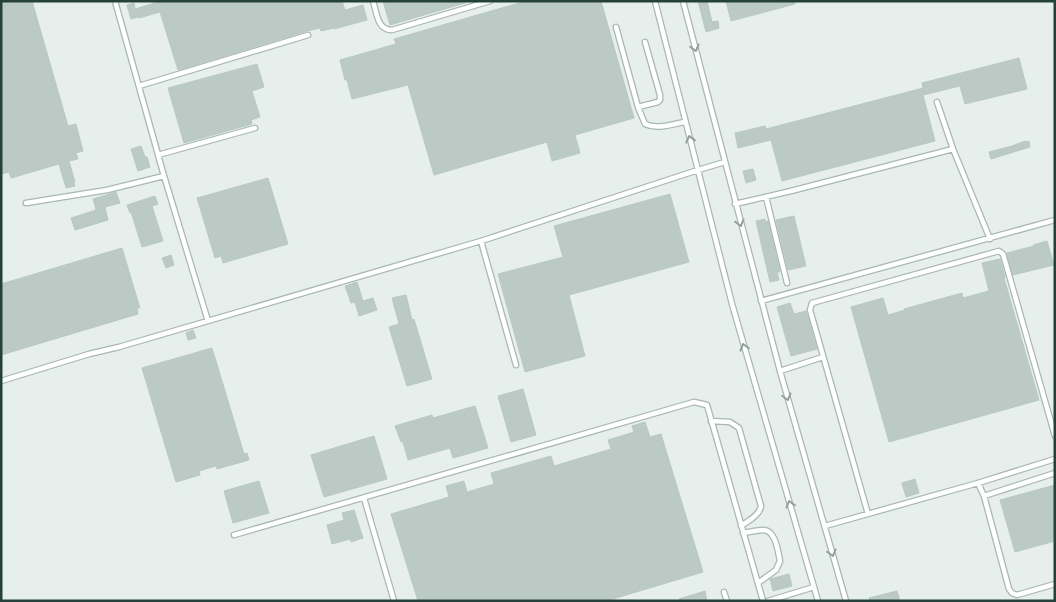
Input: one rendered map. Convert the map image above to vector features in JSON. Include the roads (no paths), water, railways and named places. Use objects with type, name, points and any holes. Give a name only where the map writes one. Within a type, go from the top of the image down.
[{"type":"lane","points":[[115,1],[164,176],[208,321]]},
{"type":"lane","points":[[373,1],[380,25],[384,29],[392,30],[490,1]]},
{"type":"lane","points":[[655,1],[734,313],[818,601]]},
{"type":"lane","points":[[683,1],[780,371],[846,601]]},
{"type":"lane","points":[[616,27],[638,107],[645,124],[661,127],[685,122]]},
{"type":"lane","points":[[139,86],[308,35]]},
{"type":"lane","points":[[638,107],[660,100],[645,42]]},
{"type":"lane","points":[[937,102],[953,150],[990,238]]},
{"type":"lane","points":[[158,155],[255,128]]},
{"type":"lane","points":[[735,204],[953,150]]},
{"type":"lane","points":[[1,382],[89,354],[482,241],[725,162]]},
{"type":"lane","points":[[26,203],[107,190],[164,176]]},
{"type":"lane","points":[[766,197],[787,283]]},
{"type":"lane","points":[[761,301],[1055,220]]},
{"type":"lane","points":[[482,241],[516,365]]},
{"type":"lane","points":[[868,514],[810,310],[812,303],[1000,251],[1003,254],[1055,436]]},
{"type":"lane","points":[[780,371],[823,357]]},
{"type":"lane","points":[[234,535],[694,402],[707,405],[763,601]]},
{"type":"lane","points":[[711,420],[730,422],[739,428],[761,506],[761,509],[741,526]]},
{"type":"lane","points":[[825,526],[978,483],[1055,459]]},
{"type":"lane","points":[[984,496],[1055,472]]},
{"type":"lane","points":[[978,483],[984,496],[1009,589],[1012,594],[1017,595],[1055,584]]},
{"type":"lane","points":[[364,498],[394,601]]},
{"type":"lane","points":[[744,533],[765,530],[773,535],[780,561],[776,570],[758,583]]},
{"type":"lane","points":[[768,601],[814,587]]},
{"type":"lane","points":[[724,592],[727,601]]}]
